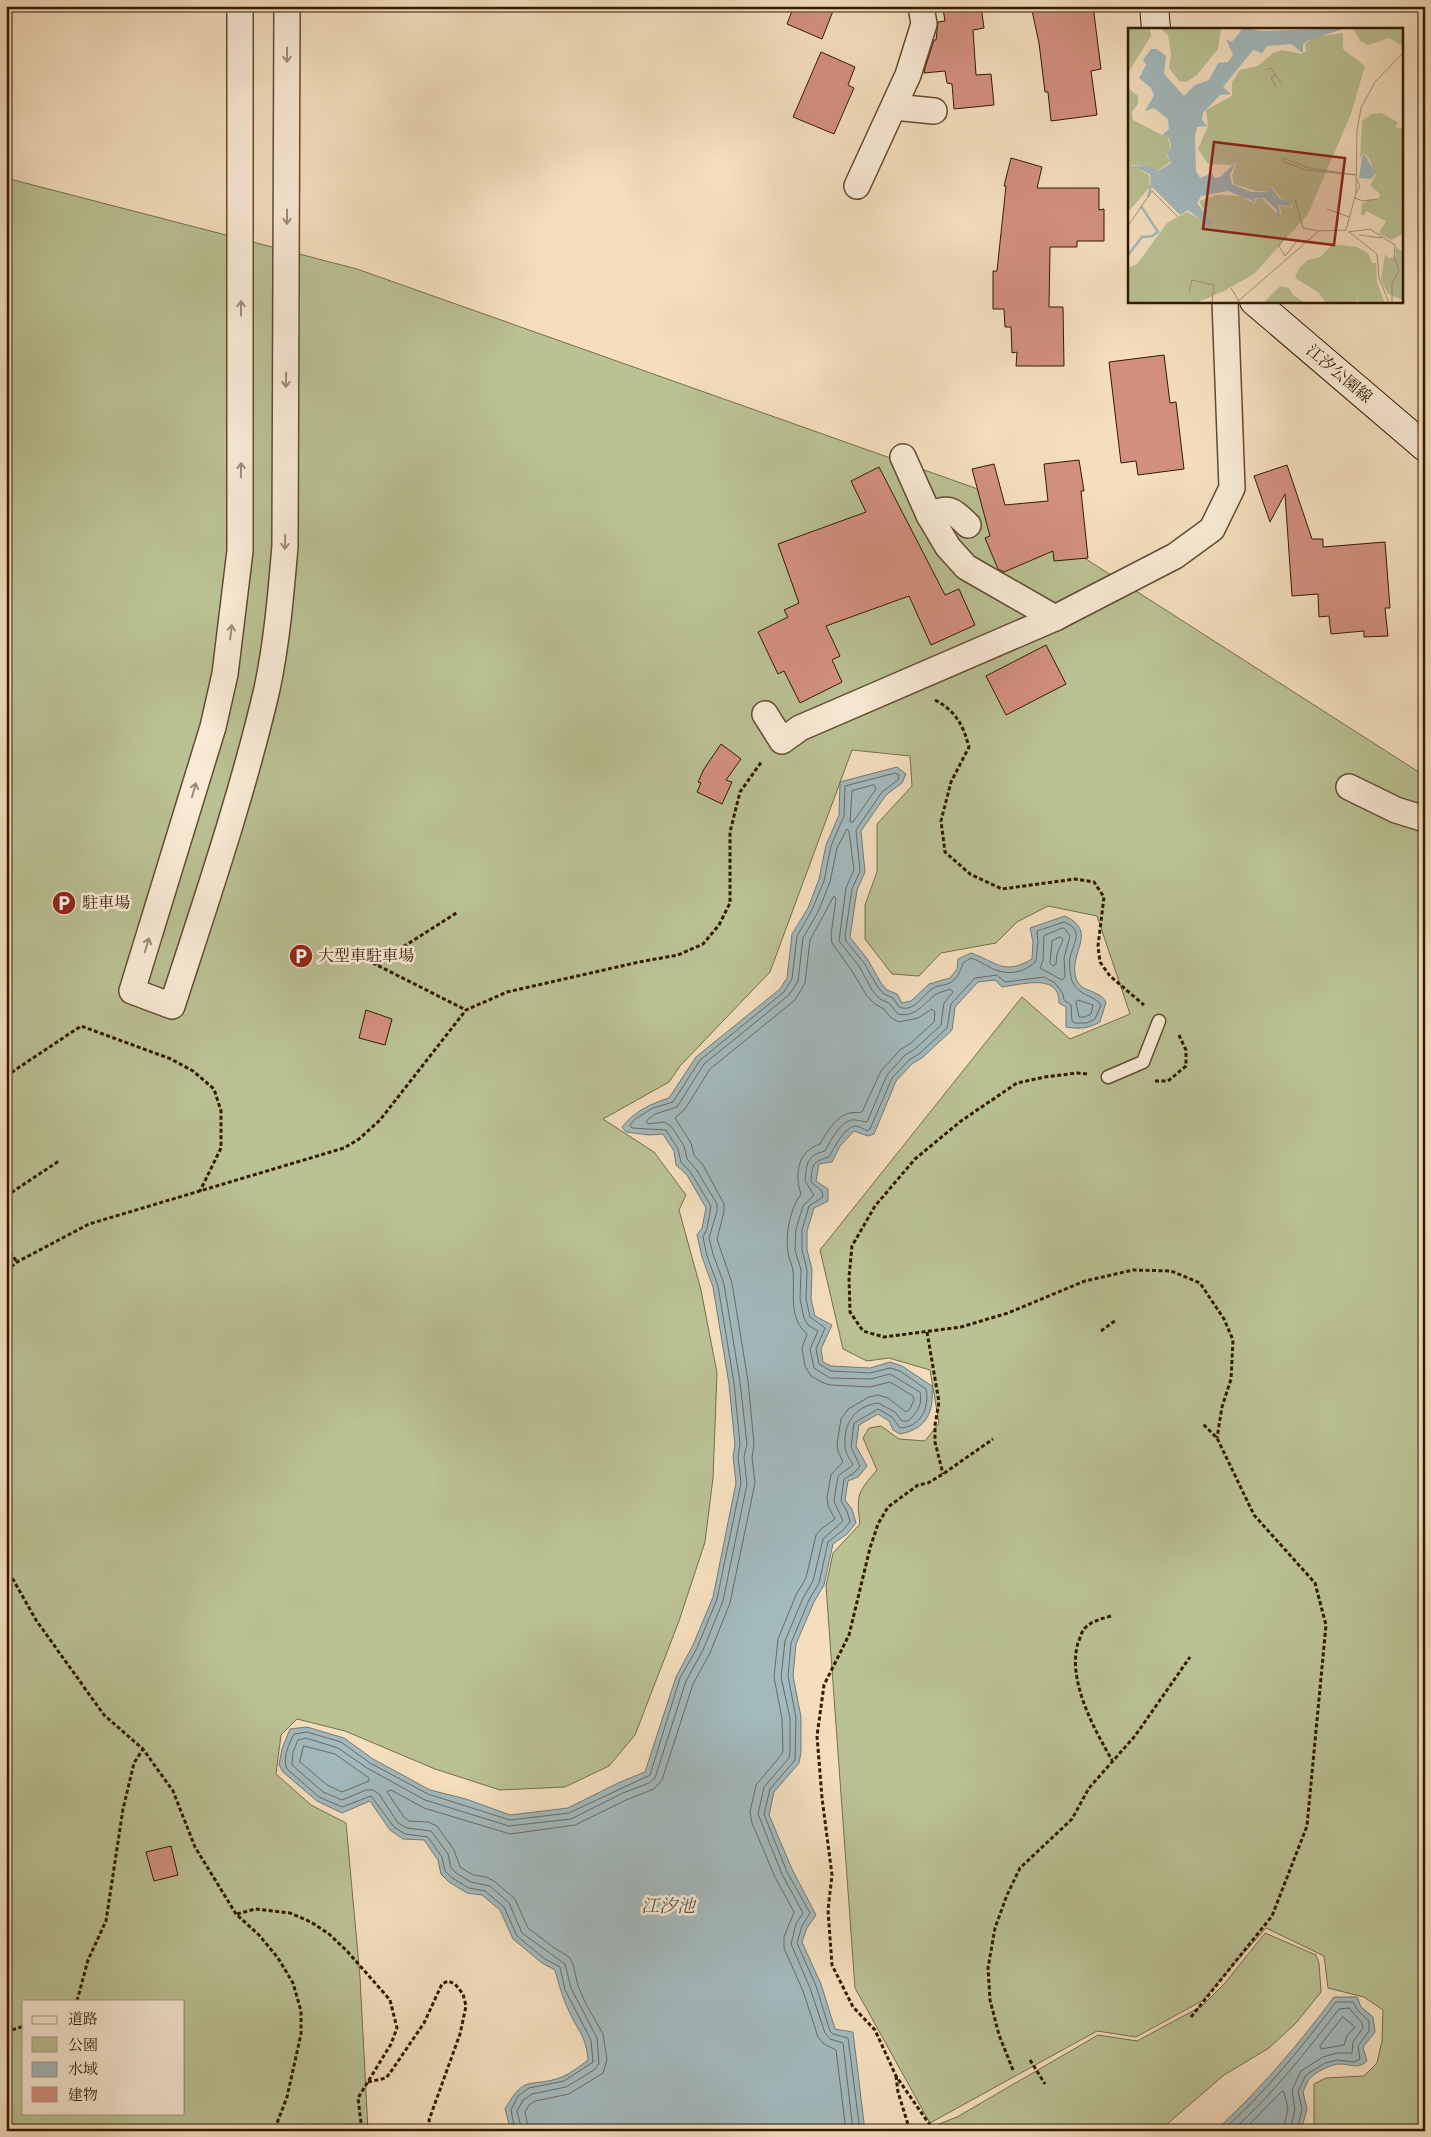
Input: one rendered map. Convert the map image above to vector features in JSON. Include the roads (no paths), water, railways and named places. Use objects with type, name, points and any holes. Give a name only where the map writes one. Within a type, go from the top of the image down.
[{"type":"main road","points":[[1154,6],[1156,28]]},
{"type":"main road","name":"江汐公園線","points":[[1255,302],[1425,447]]},
{"type":"street","points":[[240,6],[240,551],[225,674],[213,727],[132,991],[172,1006],[230,826],[267,688],[280,609],[285,546],[287,6]]},
{"type":"street","points":[[856,186],[908,75],[924,24],[921,6]]},
{"type":"street","points":[[894,107],[934,111]]},
{"type":"street","points":[[765,714],[782,741],[800,728],[1055,618],[1175,556],[1212,529],[1232,488],[1225,302]]},
{"type":"street","points":[[903,456],[929,515],[948,547],[966,567],[1055,618]]},
{"type":"street","points":[[929,515],[943,509],[953,511],[968,525]]},
{"type":"street","points":[[1349,788],[1396,810],[1425,819]]},
{"type":"lane","points":[[1108,1078],[1143,1062],[1159,1021]]},
{"type":"water","name":"江汐池","points":[[897,767],[906,774],[902,783],[886,795],[861,831],[865,872],[857,890],[850,937],[868,960],[887,990],[897,994],[902,1003],[911,1001],[929,984],[950,978],[957,969],[958,959],[971,953],[1001,966],[1007,967],[1022,964],[1032,959],[1033,942],[1030,928],[1065,916],[1075,922],[1080,929],[1080,944],[1075,969],[1076,978],[1082,987],[1100,995],[1106,1002],[1100,1022],[1083,1028],[1066,1027],[1066,1007],[1059,1003],[1058,993],[1053,987],[1046,984],[1028,983],[1002,987],[995,980],[978,982],[955,1007],[952,1030],[922,1058],[913,1063],[896,1081],[874,1134],[868,1136],[854,1131],[840,1146],[832,1162],[819,1164],[816,1181],[828,1189],[828,1201],[814,1208],[807,1231],[807,1250],[812,1269],[811,1299],[815,1316],[832,1325],[821,1349],[823,1362],[831,1366],[870,1368],[890,1362],[902,1366],[932,1386],[930,1411],[927,1418],[917,1428],[900,1434],[893,1430],[889,1421],[878,1414],[859,1425],[856,1446],[867,1466],[858,1477],[848,1481],[845,1500],[852,1509],[856,1523],[847,1534],[833,1544],[824,1585],[814,1602],[796,1644],[793,1676],[801,1717],[801,1752],[799,1763],[774,1792],[769,1815],[792,1869],[816,1915],[807,1928],[802,1942],[821,1984],[835,2029],[853,2032],[865,2131],[511,2131],[505,2109],[518,2090],[529,2084],[562,2077],[588,2060],[583,2039],[564,2001],[555,1970],[542,1963],[513,1939],[500,1910],[482,1895],[467,1893],[449,1882],[441,1874],[438,1860],[424,1840],[403,1839],[390,1830],[370,1801],[342,1813],[317,1801],[283,1772],[279,1765],[282,1749],[290,1729],[307,1727],[344,1738],[373,1759],[430,1790],[466,1799],[510,1815],[568,1808],[645,1772],[676,1677],[693,1645],[713,1597],[736,1483],[733,1456],[735,1445],[729,1384],[713,1287],[702,1257],[697,1235],[702,1228],[706,1208],[687,1175],[676,1165],[674,1151],[663,1134],[649,1135],[626,1132],[622,1127],[643,1109],[669,1098],[696,1057],[780,989],[787,978],[792,934],[808,908],[819,879],[826,845],[839,815],[840,782]]},
{"type":"water","points":[[1334,1997],[1357,1997],[1361,2007],[1373,2017],[1375,2032],[1363,2047],[1367,2061],[1357,2066],[1332,2065],[1310,2078],[1303,2092],[1307,2109],[1301,2131],[1215,2131],[1278,2067]]},
{"type":"place","name":"駐車場","points":[[64,903]]},
{"type":"place","name":"大型車駐車場","points":[[301,956]]}]
